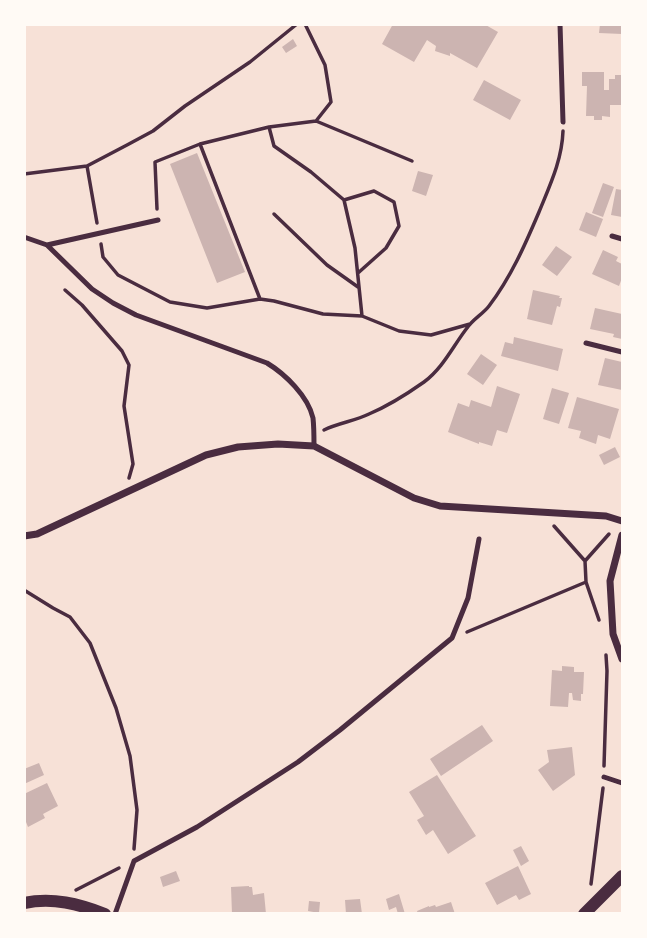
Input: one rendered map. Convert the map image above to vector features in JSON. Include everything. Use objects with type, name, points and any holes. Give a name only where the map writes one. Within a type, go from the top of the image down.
[{"type":"street","points":[[24,536],[37,534],[206,455],[238,447],[278,444],[314,446],[414,498],[440,506],[606,516],[619,520]]},
{"type":"street","points":[[622,535],[610,581],[613,634],[622,659]]},
{"type":"street","points":[[584,914],[622,876]]},
{"type":"street","points":[[24,903],[65,902],[105,914]]},
{"type":"lane","points":[[560,24],[563,122]]},
{"type":"lane","points":[[47,244],[158,220]]},
{"type":"lane","points":[[612,236],[622,239]]},
{"type":"lane","points":[[24,237],[47,244],[92,289],[136,315],[267,363],[281,371],[293,383],[309,408],[313,418],[314,446]]},
{"type":"lane","points":[[586,343],[622,352]]},
{"type":"lane","points":[[115,914],[134,861],[197,827],[298,762],[452,638],[468,598],[479,539]]},
{"type":"lane","points":[[604,777],[622,783]]},
{"type":"path","points":[[24,174],[87,166],[153,131],[250,62],[297,24]]},
{"type":"path","points":[[306,24],[325,65],[331,102],[316,121]]},
{"type":"path","points":[[158,220],[155,162],[200,144],[269,127],[316,121],[412,161]]},
{"type":"path","points":[[325,429],[369,415],[427,380],[445,362],[470,324],[488,309],[520,255],[558,167],[563,144],[563,122]]},
{"type":"path","points":[[269,127],[274,146],[344,200],[355,248],[362,316]]},
{"type":"path","points":[[200,144],[260,299]]},
{"type":"path","points":[[87,166],[103,257],[118,275],[170,302],[207,308],[260,299],[323,314],[362,316],[399,331],[431,335],[470,324]]},
{"type":"path","points":[[344,200],[374,191],[394,202],[399,226],[386,248],[358,274]]},
{"type":"path","points":[[274,214],[327,265],[358,287]]},
{"type":"path","points":[[65,290],[82,305],[122,351],[129,365],[124,405],[133,464],[124,494]]},
{"type":"path","points":[[542,511],[585,561],[586,582],[604,638],[607,671],[604,777],[591,888]]},
{"type":"path","points":[[585,561],[619,520]]},
{"type":"path","points":[[452,638],[586,582]]},
{"type":"path","points":[[24,590],[70,617],[90,643],[116,708],[130,756],[137,810],[134,861],[70,892]]},
{"type":"path","points":[[604,638],[613,634]]},
{"type":"building","points":[[393,24],[484,24],[498,32],[477,68],[450,53],[450,56],[435,51],[436,46],[427,40],[414,62],[382,44]]},
{"type":"building","points":[[600,24],[622,24],[622,34],[599,33]]},
{"type":"building","points":[[293,39],[297,46],[286,53],[282,47]]},
{"type":"building","points":[[582,72],[604,72],[604,90],[609,90],[609,79],[622,75],[622,105],[610,105],[610,117],[602,116],[602,120],[594,120],[594,116],[586,116],[587,86],[582,86]]},
{"type":"building","points":[[484,80],[521,100],[510,120],[473,100]]},
{"type":"building","points":[[197,153],[245,272],[217,283],[170,164]]},
{"type":"building","points":[[418,171],[433,175],[426,196],[412,191]]},
{"type":"building","points":[[603,183],[614,187],[603,217],[592,213]]},
{"type":"building","points":[[616,189],[622,190],[622,217],[611,215]]},
{"type":"building","points":[[586,212],[603,219],[596,237],[579,230]]},
{"type":"building","points":[[556,246],[572,257],[557,276],[542,265]]},
{"type":"building","points":[[603,250],[618,257],[616,261],[622,264],[619,286],[592,274]]},
{"type":"building","points":[[533,290],[562,298],[552,325],[527,319]]},
{"type":"building","points":[[595,308],[622,314],[622,339],[613,337],[614,334],[590,329]]},
{"type":"building","points":[[514,337],[563,349],[558,371],[501,356],[505,342],[513,344]]},
{"type":"building","points":[[481,354],[497,365],[483,385],[467,374]]},
{"type":"building","points":[[605,358],[622,362],[622,390],[598,385]]},
{"type":"building","points":[[497,386],[520,394],[507,433],[497,430],[492,446],[448,432],[458,403],[469,407],[471,400],[491,407]]},
{"type":"building","points":[[552,388],[569,393],[559,424],[543,419]]},
{"type":"building","points":[[577,397],[619,409],[610,439],[598,435],[596,444],[579,438],[581,431],[568,428]]},
{"type":"building","points":[[615,447],[620,457],[604,465],[599,455]]},
{"type":"building","points":[[562,666],[574,667],[574,672],[584,672],[581,701],[573,700],[572,693],[569,693],[568,707],[550,706],[552,670],[562,671]]},
{"type":"building","points":[[482,725],[493,741],[441,776],[430,759]]},
{"type":"building","points":[[572,747],[575,775],[553,791],[538,770],[549,762],[547,750]]},
{"type":"building","points":[[39,763],[44,775],[24,784],[24,769]]},
{"type":"building","points":[[437,775],[476,836],[448,854],[433,830],[426,835],[417,820],[424,816],[409,792]]},
{"type":"building","points":[[47,783],[58,806],[43,814],[45,818],[28,827],[26,822],[24,823],[24,794]]},
{"type":"building","points":[[521,846],[529,861],[521,866],[513,850]]},
{"type":"building","points":[[518,866],[531,894],[519,900],[516,895],[497,905],[485,883]]},
{"type":"building","points":[[176,871],[180,881],[163,887],[160,877]]},
{"type":"building","points":[[231,887],[252,887],[253,895],[264,893],[266,914],[232,914]]},
{"type":"building","points":[[399,894],[405,914],[398,914],[396,907],[389,910],[386,899]]},
{"type":"building","points":[[360,899],[362,914],[346,914],[345,900]]},
{"type":"building","points":[[309,901],[320,902],[319,913],[308,911]]},
{"type":"building","points":[[451,902],[455,914],[418,914],[417,911],[429,906],[436,907]]}]
